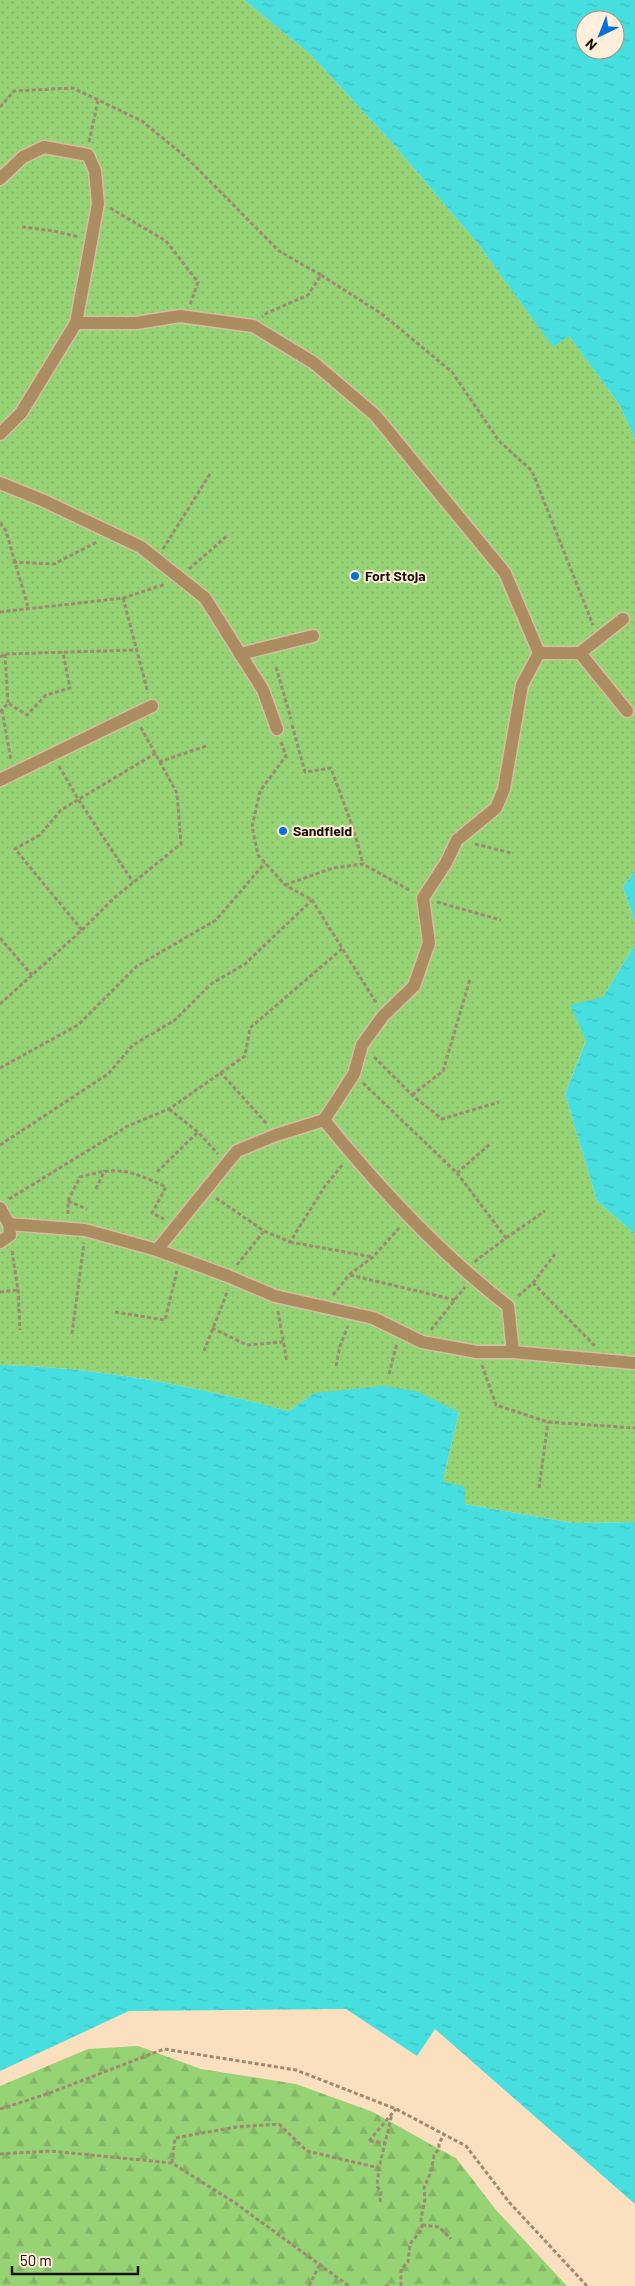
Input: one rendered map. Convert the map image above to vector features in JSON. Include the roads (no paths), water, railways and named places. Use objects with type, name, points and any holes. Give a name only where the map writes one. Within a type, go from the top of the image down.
[{"type":"lane","points":[[0,179],[23,157],[44,147],[88,155],[95,171],[98,204],[76,323],[21,413],[0,434]]},
{"type":"lane","points":[[76,323],[136,324],[180,316],[253,326],[314,363],[376,414],[505,573],[539,653]]},
{"type":"lane","points":[[0,483],[42,500],[141,547],[205,598],[263,690],[277,729]]},
{"type":"lane","points":[[539,653],[580,653],[623,619]]},
{"type":"lane","points":[[240,654],[313,636]]},
{"type":"lane","points":[[157,1250],[237,1151],[276,1135],[324,1120],[354,1074],[362,1045],[383,1016],[414,986],[429,943],[423,898],[446,863],[457,840],[496,808],[504,789],[522,685],[539,653]]},
{"type":"lane","points":[[580,653],[627,711]]},
{"type":"lane","points":[[0,780],[152,706]]},
{"type":"lane","points":[[324,1120],[351,1154],[410,1217],[468,1274],[508,1306],[513,1352]]},
{"type":"lane","points":[[4,1204],[6,1234],[67,1227],[85,1230],[157,1250],[231,1277],[275,1296],[373,1318],[422,1342],[477,1352],[513,1352],[635,1362]]},
{"type":"water","points":[[244,0],[635,0],[635,439],[619,404],[569,336],[553,347],[479,245],[393,144],[311,55]]},
{"type":"water","points":[[635,871],[635,923],[623,887]]},
{"type":"water","points":[[635,944],[635,1234],[597,1201],[565,1094],[586,1041],[570,1005],[603,997]]},
{"type":"water","points":[[0,1365],[74,1370],[146,1379],[289,1411],[314,1393],[384,1386],[416,1391],[459,1412],[443,1481],[465,1487],[465,1504],[573,1523],[635,1522],[635,2204],[435,2029],[417,2056],[346,2009],[129,2011],[0,2071]]},
{"type":"place","name":"Fort Stoja","points":[[355,576]]},
{"type":"place","name":"Sandfield","points":[[283,831]]}]
